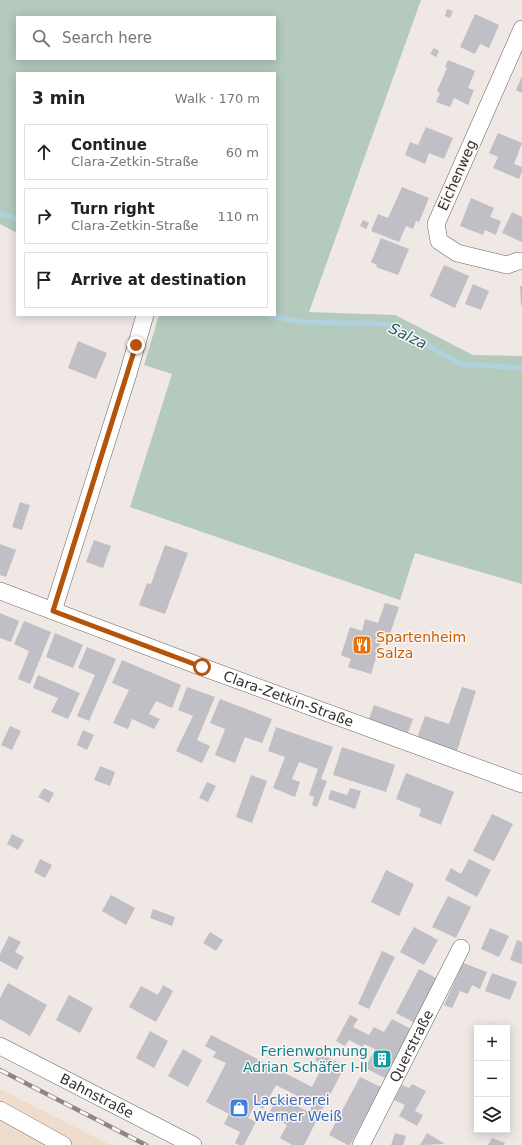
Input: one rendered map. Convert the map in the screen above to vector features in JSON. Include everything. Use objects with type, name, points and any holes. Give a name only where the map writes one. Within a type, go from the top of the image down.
[{"type":"street","name":"Eichenweg","points":[[522,29],[436,224],[439,241],[457,253],[507,265],[522,261]]},
{"type":"street","points":[[53,611],[146,316]]},
{"type":"street","name":"Clara-Zetkin-Straße","points":[[0,590],[209,670],[522,784]]},
{"type":"street","name":"Querstraße","points":[[361,1145],[461,948]]},
{"type":"street","name":"Bahnstraße","points":[[0,1046],[194,1145]]},
{"type":"street","points":[[0,1110],[63,1145]]},
{"type":"shaded area","points":[[0,1089],[110,1145],[0,1145]]},
{"type":"green space","points":[[0,0],[421,0],[309,312],[395,315],[473,355],[522,356],[522,584],[415,553],[400,600],[130,507],[172,374],[144,365],[159,316],[276,316],[276,72],[16,72],[16,232],[0,224]]},
{"type":"building","points":[[447,9],[453,11],[450,18],[445,16]]},
{"type":"building","points":[[475,14],[499,25],[489,48],[480,44],[475,54],[460,47]]},
{"type":"building","points":[[434,48],[439,51],[436,57],[430,54]]},
{"type":"building","points":[[448,60],[475,71],[468,88],[474,90],[468,105],[454,98],[450,107],[436,102],[440,93],[437,91],[447,68],[445,67]]},
{"type":"building","points":[[522,76],[522,93],[516,90]]},
{"type":"building","points":[[426,127],[453,138],[444,159],[429,153],[425,164],[405,155],[410,142],[418,145]]},
{"type":"building","points":[[498,133],[522,143],[514,164],[522,167],[519,179],[493,168],[498,157],[489,153]]},
{"type":"building","points":[[402,187],[429,198],[419,222],[416,221],[413,229],[406,226],[399,242],[371,231],[378,214],[388,218]]},
{"type":"building","points":[[471,198],[494,208],[490,217],[501,221],[496,235],[485,230],[483,235],[460,226]]},
{"type":"building","points":[[512,212],[522,217],[522,242],[502,233]]},
{"type":"building","points":[[363,220],[369,223],[366,229],[360,226]]},
{"type":"building","points":[[381,238],[409,249],[398,275],[376,267],[377,265],[371,262]]},
{"type":"building","points":[[444,265],[469,276],[455,308],[430,296]]},
{"type":"building","points":[[473,284],[489,291],[481,310],[465,304]]},
{"type":"building","points":[[520,286],[522,286],[522,305],[521,305]]},
{"type":"building","points":[[78,341],[107,353],[96,379],[68,368]]},
{"type":"building","points":[[20,502],[30,505],[22,530],[12,527]]},
{"type":"building","points":[[94,540],[111,546],[103,568],[86,562]]},
{"type":"building","points":[[0,544],[16,550],[6,577],[0,575]]},
{"type":"building","points":[[165,545],[188,553],[165,614],[139,605],[147,583],[151,584]]},
{"type":"building","name":"Spartenheim Salza","points":[[385,603],[399,607],[389,637],[383,635],[371,674],[348,667],[351,659],[341,655],[350,627],[362,631],[365,619],[378,623]]},
{"type":"building","points":[[0,613],[19,621],[11,642],[0,638]]},
{"type":"building","points":[[24,621],[51,632],[30,684],[18,679],[29,651],[14,644]]},
{"type":"building","points":[[55,633],[83,645],[73,668],[46,657]]},
{"type":"building","points":[[87,647],[116,659],[89,721],[77,716],[95,675],[78,668]]},
{"type":"building","points":[[122,660],[181,685],[172,708],[156,701],[149,714],[160,719],[154,729],[132,719],[128,729],[113,723],[129,690],[112,683]]},
{"type":"building","points":[[38,675],[80,693],[68,719],[51,712],[58,698],[33,688]]},
{"type":"building","points":[[187,687],[215,697],[197,740],[210,746],[202,763],[176,751],[193,716],[178,710]]},
{"type":"building","points":[[462,687],[476,691],[457,751],[417,738],[425,716],[449,724]]},
{"type":"building","points":[[220,699],[272,719],[262,743],[245,737],[235,763],[215,755],[225,729],[210,723]]},
{"type":"building","points":[[374,705],[413,719],[408,733],[369,719]]},
{"type":"building","points":[[10,726],[21,731],[12,750],[1,745]]},
{"type":"building","points":[[276,727],[333,747],[321,779],[327,781],[317,807],[312,805],[314,797],[309,795],[318,769],[299,762],[292,779],[300,782],[295,797],[273,788],[285,757],[268,751]]},
{"type":"building","points":[[83,730],[94,735],[87,750],[77,745]]},
{"type":"building","points":[[342,747],[395,765],[386,792],[333,775]]},
{"type":"building","points":[[100,766],[115,772],[110,786],[94,780]]},
{"type":"building","points":[[406,773],[454,792],[441,825],[419,816],[421,809],[396,799]]},
{"type":"building","points":[[251,775],[267,781],[252,823],[236,817]]},
{"type":"building","points":[[207,782],[216,786],[208,802],[199,798]]},
{"type":"building","points":[[44,788],[54,793],[49,803],[38,797]]},
{"type":"building","points":[[350,788],[361,791],[355,809],[328,799],[331,790],[347,795]]},
{"type":"building","points":[[492,814],[513,824],[494,861],[473,851]]},
{"type":"building","points":[[12,834],[24,840],[18,850],[7,844]]},
{"type":"building","points":[[40,859],[52,865],[45,878],[34,872]]},
{"type":"building","points":[[469,859],[491,870],[477,897],[445,880],[451,868],[461,874]]},
{"type":"building","points":[[386,870],[414,884],[399,916],[371,902]]},
{"type":"building","points":[[111,895],[135,908],[126,925],[102,911]]},
{"type":"building","points":[[448,896],[471,907],[456,938],[432,927]]},
{"type":"building","points":[[153,909],[175,917],[172,926],[150,918]]},
{"type":"building","points":[[414,927],[438,940],[424,965],[400,952]]},
{"type":"building","points":[[490,928],[509,936],[499,957],[481,949]]},
{"type":"building","points":[[210,932],[223,940],[216,951],[203,943]]},
{"type":"building","points":[[9,936],[21,942],[15,952],[24,957],[17,970],[0,961],[0,954]]},
{"type":"building","points":[[517,940],[522,942],[522,964],[510,960]]},
{"type":"building","points":[[382,951],[395,957],[369,1009],[358,1004]]},
{"type":"building","points":[[463,963],[487,972],[480,989],[472,985],[468,994],[460,991],[452,1008],[444,1005]]},
{"type":"building","points":[[419,969],[438,979],[415,1023],[396,1013]]},
{"type":"building","points":[[492,973],[517,982],[510,1000],[485,991]]},
{"type":"building","points":[[8,983],[47,1005],[30,1036],[0,1019],[0,998]]},
{"type":"building","points":[[163,985],[173,991],[156,1022],[129,1007],[141,986],[158,995]]},
{"type":"building","points":[[69,995],[93,1008],[80,1033],[56,1020]]},
{"type":"building","points":[[350,1015],[358,1019],[353,1027],[369,1035],[374,1027],[384,1032],[392,1019],[411,1029],[385,1078],[365,1068],[375,1049],[364,1044],[363,1047],[349,1040],[345,1046],[336,1041]]},
{"type":"building","points":[[150,1031],[168,1041],[154,1068],[136,1058]]},
{"type":"building","points":[[211,1035],[312,1087],[323,1065],[315,1060],[319,1053],[345,1066],[304,1145],[292,1145],[280,1138],[287,1125],[268,1115],[278,1096],[309,1112],[313,1104],[276,1085],[263,1109],[255,1104],[248,1118],[256,1122],[244,1145],[235,1143],[240,1132],[224,1124],[229,1114],[206,1102],[226,1063],[213,1057],[216,1052],[205,1046]]},
{"type":"building","points":[[183,1049],[202,1060],[188,1087],[168,1076]]},
{"type":"building","points":[[360,1077],[381,1087],[350,1145],[348,1145],[329,1135]]},
{"type":"building","points":[[412,1084],[426,1091],[415,1111],[423,1115],[417,1126],[399,1116],[405,1105],[394,1100],[402,1085],[409,1088]]},
{"type":"building","points":[[395,1133],[406,1136],[403,1145],[391,1145]]},
{"type":"building","points":[[427,1133],[445,1144],[420,1145]]},
{"type":"building","points":[[492,1138],[505,1143],[504,1145],[488,1145]]},
{"type":"waterway","name":"Salza","points":[[0,214],[10,216],[16,219]]},
{"type":"waterway","name":"Salza","points":[[271,316],[302,322],[389,324],[461,364],[522,368]]},
{"type":"railway","points":[[0,1070],[146,1145]]},
{"type":"place","name":"Spartenheim Salza","points":[[362,645]]},
{"type":"place","name":"Ferienwohnung Adrian Schäfer I-II","points":[[382,1059]]},
{"type":"place","name":"Lackiererei Werner Weiß","points":[[239,1108]]},
{"type":"route","points":[[136,345],[53,611],[202,667]]}]
